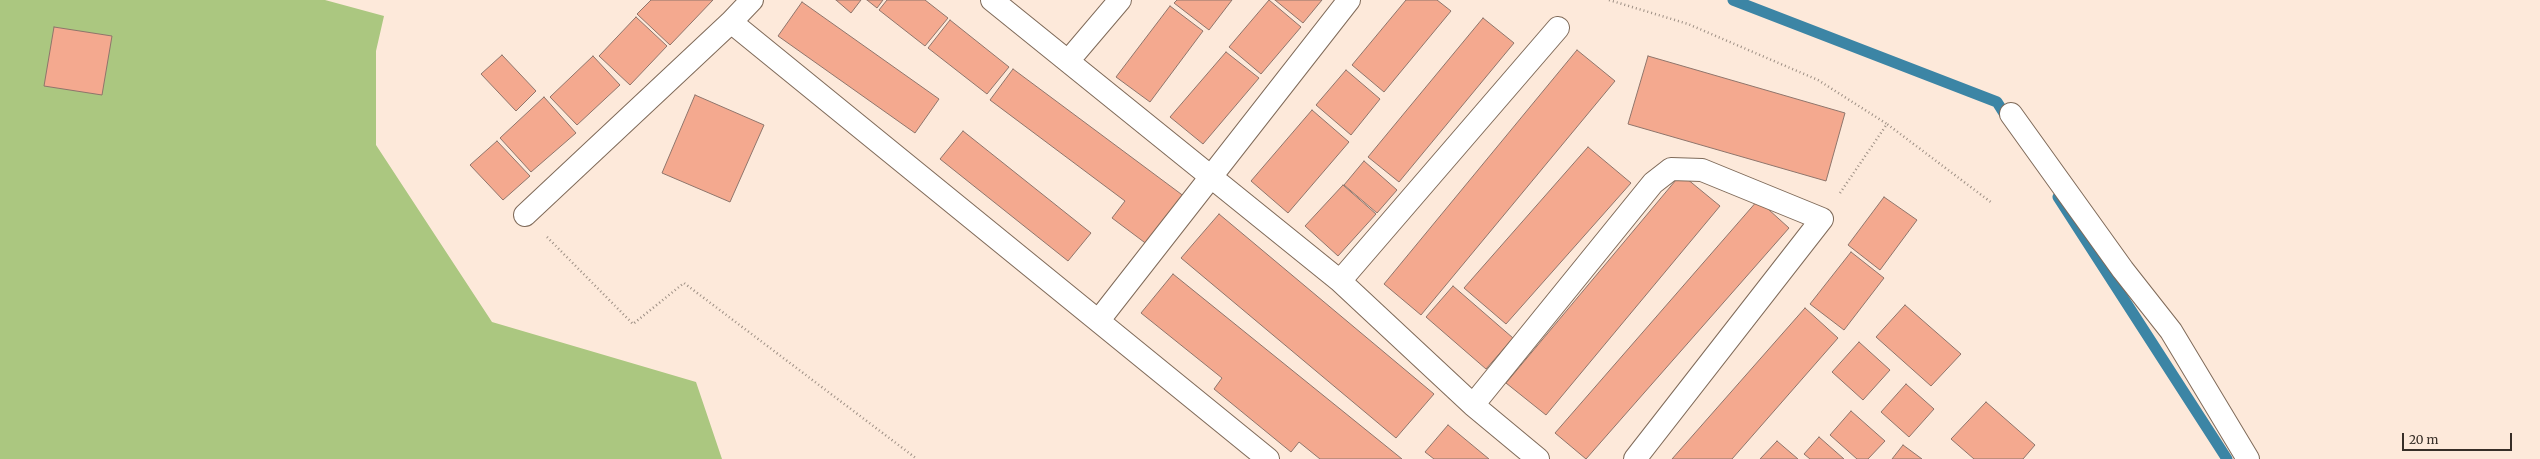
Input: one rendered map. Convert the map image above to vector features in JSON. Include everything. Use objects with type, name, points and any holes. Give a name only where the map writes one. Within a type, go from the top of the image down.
[{"type":"street","points":[[525,215],[731,22],[752,0]]},
{"type":"street","points":[[992,0],[1069,60],[1340,281],[1473,405],[1538,459]]},
{"type":"street","points":[[1069,60],[1120,0]]},
{"type":"street","points":[[1099,320],[1212,177],[1348,0]]},
{"type":"street","points":[[731,22],[1099,320],[1257,456]]},
{"type":"street","points":[[1340,281],[1558,28]]},
{"type":"street","points":[[2011,114],[2123,270],[2172,331],[2248,459]]},
{"type":"street","points":[[1473,405],[1653,183],[1672,169],[1702,170],[1822,219],[1635,459]]},
{"type":"path","points":[[1609,0],[1688,24],[1818,80],[1887,124],[1992,203]]},
{"type":"path","points":[[1822,219],[1887,124]]},
{"type":"path","points":[[525,215],[633,324],[684,283],[917,459]]},
{"type":"green space","points":[[0,0],[325,0],[384,16],[376,51],[376,145],[492,322],[696,382],[722,459],[0,459]]},
{"type":"building","points":[[651,0],[713,0],[670,45],[637,14]]},
{"type":"building","points":[[836,0],[861,0],[851,13]]},
{"type":"building","points":[[867,0],[883,0],[877,8]]},
{"type":"building","points":[[887,0],[925,0],[948,18],[925,46],[879,10]]},
{"type":"building","points":[[1177,0],[1232,0],[1209,30],[1174,3]]},
{"type":"building","points":[[1269,0],[1301,27],[1261,74],[1229,47]]},
{"type":"building","points":[[1275,0],[1322,0],[1303,23]]},
{"type":"building","points":[[1406,0],[1437,0],[1451,11],[1384,92],[1352,65]]},
{"type":"building","points":[[802,2],[939,99],[915,133],[778,36]]},
{"type":"building","points":[[1170,6],[1203,31],[1150,102],[1116,77]]},
{"type":"building","points":[[636,17],[667,46],[630,85],[599,56]]},
{"type":"building","points":[[1483,18],[1514,43],[1399,182],[1368,157]]},
{"type":"building","points":[[950,20],[1009,67],[987,94],[928,48]]},
{"type":"building","points":[[54,27],[112,36],[102,95],[44,86]]},
{"type":"building","points":[[1577,50],[1615,81],[1421,315],[1384,284]]},
{"type":"building","points":[[1226,52],[1259,78],[1203,144],[1170,117]]},
{"type":"building","points":[[502,55],[536,91],[516,111],[481,74]]},
{"type":"building","points":[[593,56],[620,85],[577,125],[550,97]]},
{"type":"building","points":[[1648,56],[1845,113],[1826,181],[1628,124]]},
{"type":"building","points":[[1013,69],[1185,197],[1148,245],[1112,218],[1125,201],[990,100]]},
{"type":"building","points":[[1346,70],[1380,99],[1351,135],[1316,105]]},
{"type":"building","points":[[695,95],[764,125],[730,202],[662,173]]},
{"type":"building","points":[[544,97],[576,133],[531,172],[500,138]]},
{"type":"building","points":[[1312,110],[1349,142],[1288,213],[1251,181]]},
{"type":"building","points":[[963,131],[1091,233],[1068,261],[940,159]]},
{"type":"building","points":[[497,141],[530,176],[503,200],[470,165]]},
{"type":"building","points":[[1588,147],[1631,183],[1506,324],[1464,288]]},
{"type":"building","points":[[1364,161],[1397,190],[1377,213],[1344,185]]},
{"type":"building","points":[[1681,174],[1720,206],[1546,415],[1506,383]]},
{"type":"building","points":[[1343,185],[1376,214],[1338,256],[1305,226]]},
{"type":"building","points":[[1884,197],[1917,220],[1880,270],[1848,245]]},
{"type":"building","points":[[1758,200],[1789,228],[1586,459],[1555,433]]},
{"type":"building","points":[[1219,214],[1434,394],[1396,438],[1181,258]]},
{"type":"building","points":[[1851,252],[1884,278],[1844,330],[1810,304]]},
{"type":"building","points":[[1173,274],[1402,459],[1320,459],[1299,442],[1291,452],[1214,389],[1222,378],[1141,313]]},
{"type":"building","points":[[1453,286],[1513,338],[1486,369],[1426,317]]},
{"type":"building","points":[[1905,305],[1961,354],[1931,386],[1876,337]]},
{"type":"building","points":[[1805,308],[1838,338],[1732,459],[1672,459]]},
{"type":"building","points":[[1859,342],[1890,370],[1863,400],[1832,372]]},
{"type":"building","points":[[1906,384],[1934,409],[1909,437],[1881,412]]},
{"type":"building","points":[[1986,402],[2035,445],[2023,459],[1974,459],[1951,439]]},
{"type":"building","points":[[1851,411],[1885,441],[1868,459],[1857,459],[1830,435]]},
{"type":"building","points":[[1448,425],[1489,459],[1434,459],[1425,452]]},
{"type":"building","points":[[1819,437],[1844,459],[1810,459],[1804,454]]},
{"type":"building","points":[[1777,441],[1798,459],[1760,459]]},
{"type":"building","points":[[1903,445],[1922,459],[1892,459]]},
{"type":"waterway","points":[[1733,0],[1997,102],[2009,121]]},
{"type":"waterway","points":[[2058,197],[2227,459]]}]
